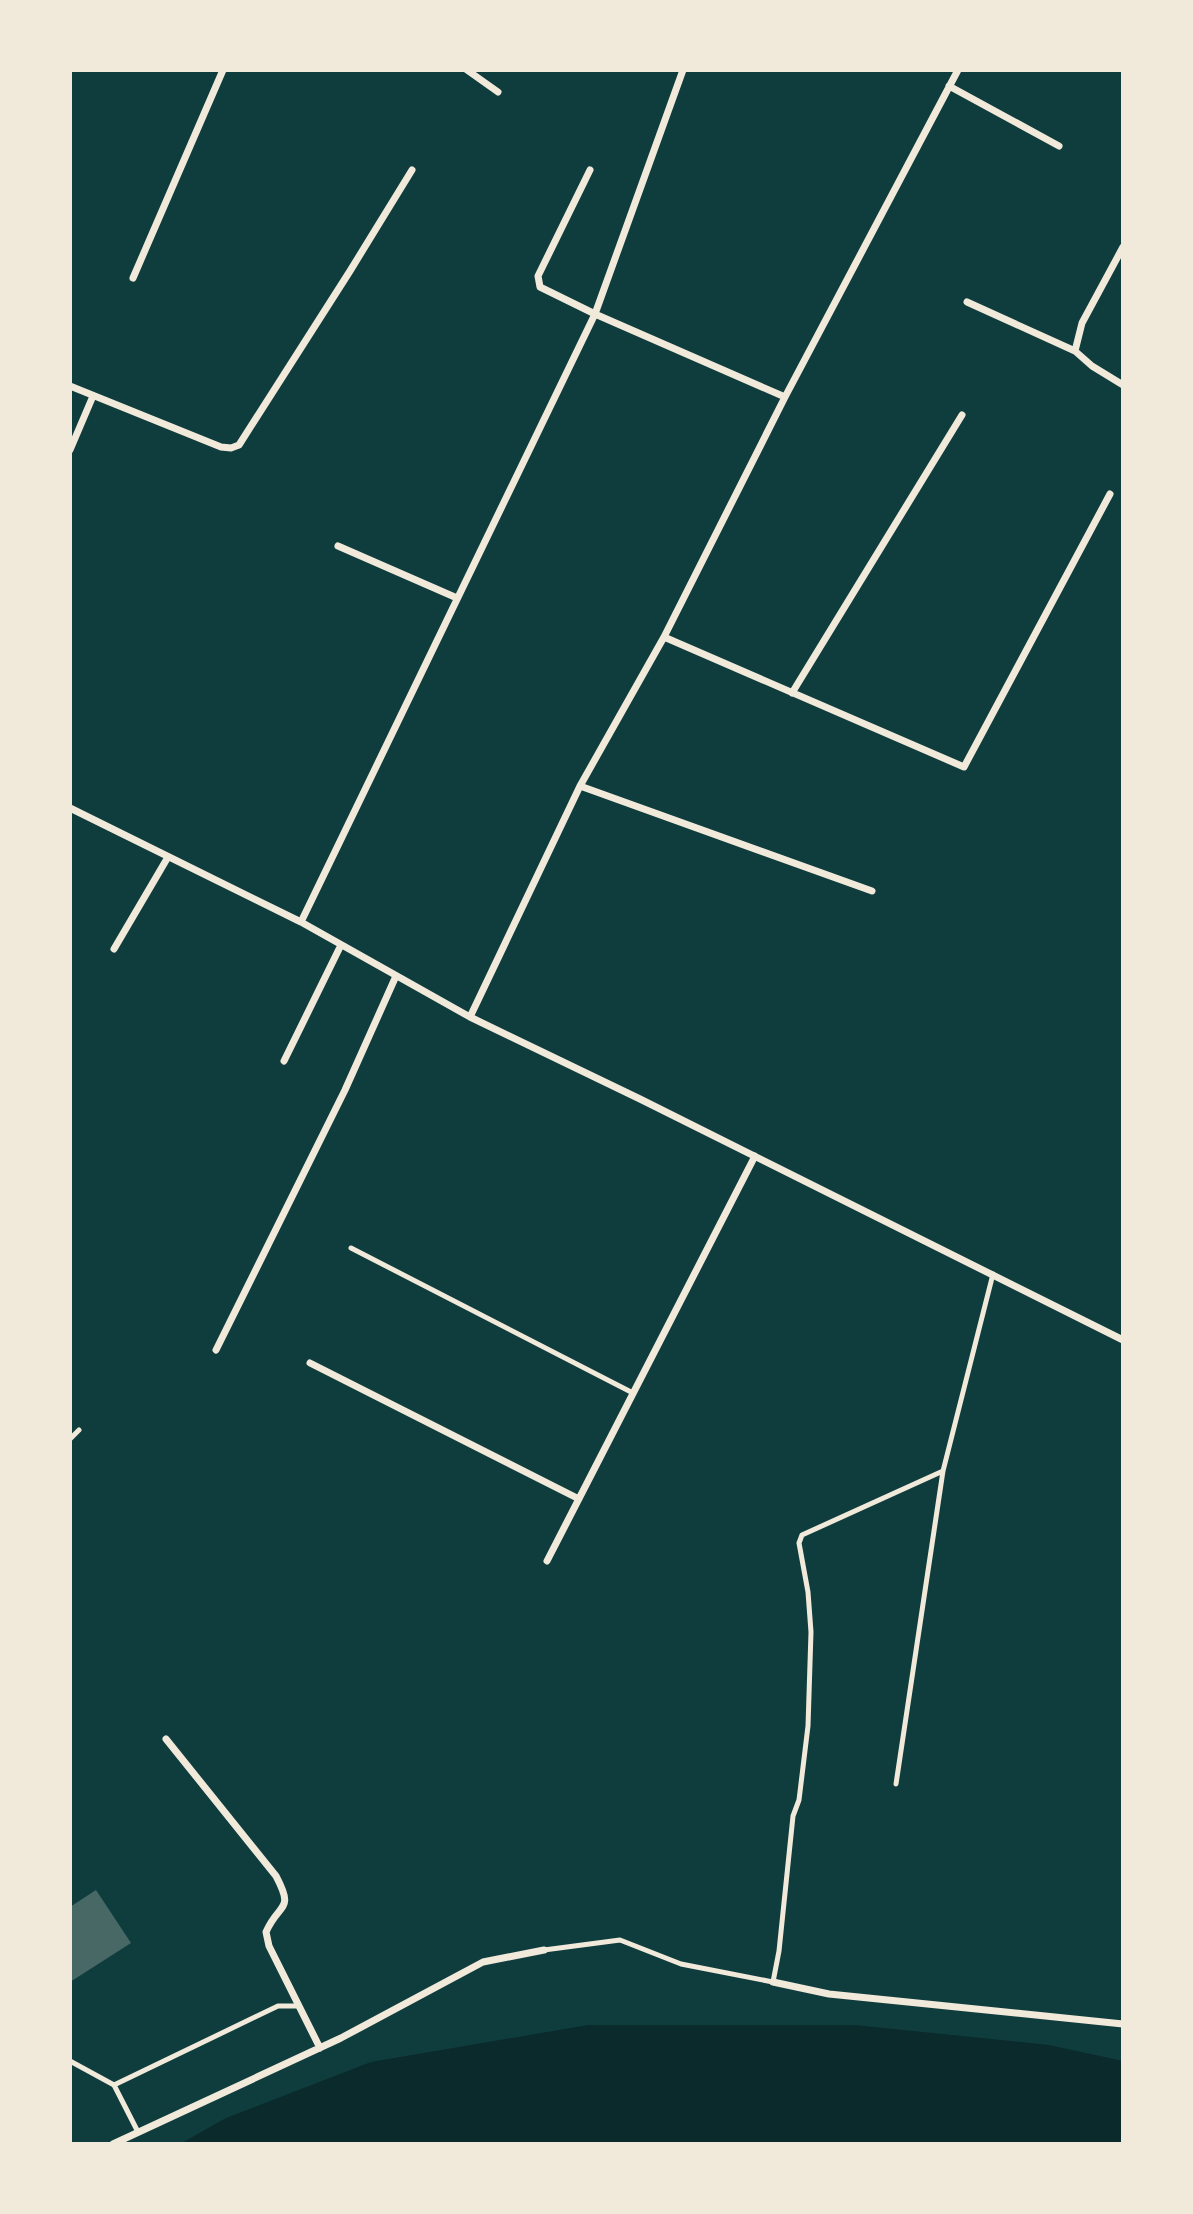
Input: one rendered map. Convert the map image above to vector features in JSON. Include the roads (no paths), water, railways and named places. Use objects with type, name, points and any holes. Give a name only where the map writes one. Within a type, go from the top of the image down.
[{"type":"street","points":[[133,278],[223,70]]},
{"type":"street","points":[[467,70],[498,92]]},
{"type":"street","points":[[301,922],[595,314],[683,70]]},
{"type":"street","points":[[470,1017],[580,786],[664,637],[785,397],[958,70]]},
{"type":"street","points":[[949,86],[1059,146]]},
{"type":"street","points":[[70,386],[221,447],[231,448],[239,444],[351,271],[412,170]]},
{"type":"street","points":[[590,170],[538,276],[540,287],[595,314],[785,397]]},
{"type":"street","points":[[1075,351],[1082,323],[1123,247]]},
{"type":"street","points":[[968,302],[1075,351],[1091,366],[1123,385]]},
{"type":"street","points":[[70,450],[93,396]]},
{"type":"street","points":[[792,693],[962,415]]},
{"type":"street","points":[[664,637],[964,767],[1110,494]]},
{"type":"street","points":[[338,546],[457,598]]},
{"type":"street","points":[[580,786],[872,891]]},
{"type":"street","points":[[70,808],[301,922],[470,1017],[1123,1340]]},
{"type":"street","points":[[114,949],[168,857]]},
{"type":"street","points":[[284,1061],[341,945]]},
{"type":"street","points":[[216,1350],[345,1090],[396,976]]},
{"type":"street","points":[[547,1561],[755,1156]]},
{"type":"street","points":[[310,1363],[579,1499]]},
{"type":"street","points":[[166,1739],[276,1876],[285,1894],[285,1905],[266,1932],[275,1961],[320,2048]]},
{"type":"street","points":[[113,2144],[320,2048],[483,1962],[544,1950]]},
{"type":"street","points":[[773,1982],[829,1994],[1123,2024]]},
{"type":"lane","points":[[351,1248],[633,1393]]},
{"type":"lane","points":[[896,1784],[943,1471],[993,1274]]},
{"type":"lane","points":[[70,1438],[79,1430]]},
{"type":"lane","points":[[544,1950],[620,1940],[681,1964],[773,1982],[779,1951],[793,1816],[799,1800],[808,1726],[811,1632],[808,1592],[799,1543],[802,1535],[943,1471]]},
{"type":"lane","points":[[114,2085],[278,2006],[298,2006]]},
{"type":"lane","points":[[70,2061],[114,2085],[138,2132]]},
{"type":"water","points":[[588,2025],[855,2025],[1049,2045],[1123,2061],[1123,2144],[180,2144],[226,2118],[371,2062]]}]
